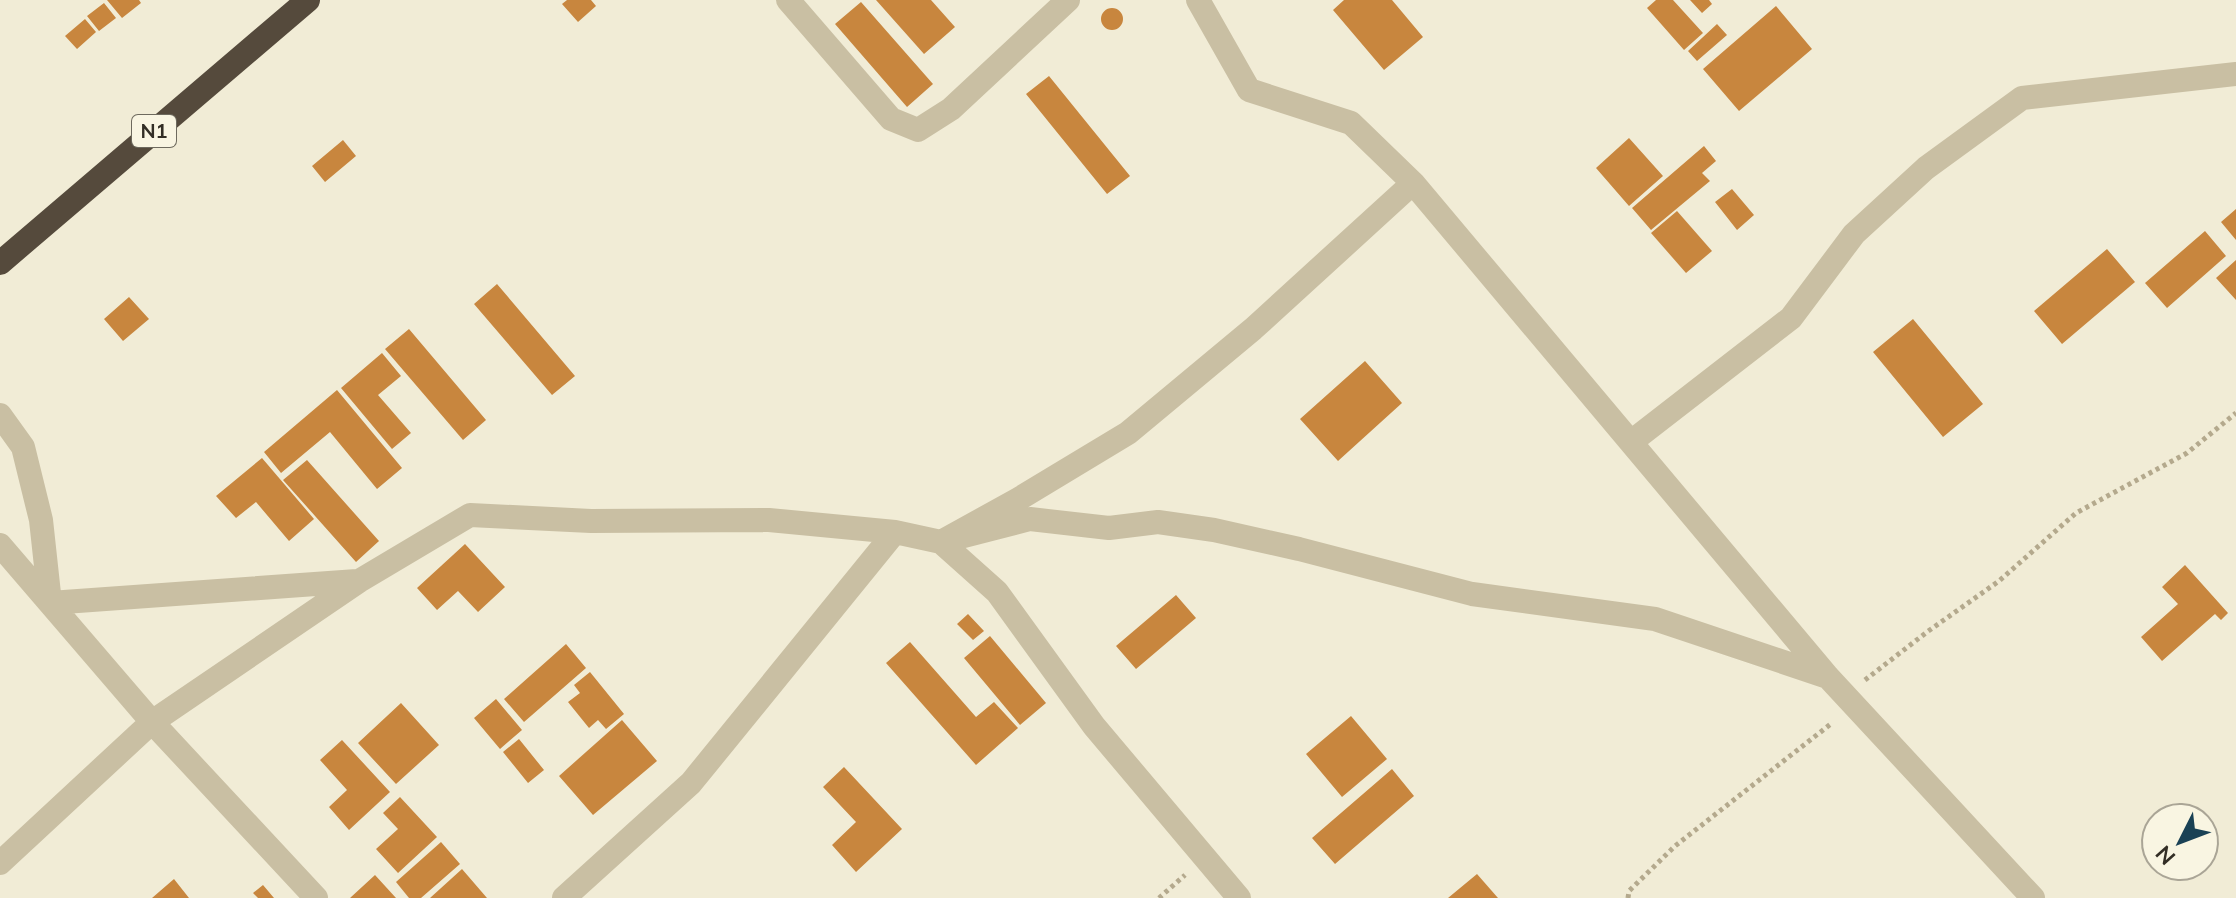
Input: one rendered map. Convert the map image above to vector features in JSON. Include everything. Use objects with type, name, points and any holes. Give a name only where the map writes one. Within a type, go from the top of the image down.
[{"type":"highway","name":"N1","points":[[0,261],[308,0]]},
{"type":"street","points":[[788,0],[891,119],[918,130],[951,109],[1068,0]]},
{"type":"street","points":[[1198,0],[1249,90],[1351,123],[1413,183],[1828,677],[2033,898]]},
{"type":"street","points":[[1631,442],[1791,318],[1854,234],[1926,168],[2022,98],[2236,74]]},
{"type":"street","points":[[941,542],[1128,433],[1253,329],[1413,183]]},
{"type":"street","points":[[0,415],[23,447],[41,520],[50,603]]},
{"type":"street","points":[[0,863],[152,722],[359,581],[470,515],[591,521],[769,520],[895,532],[941,542],[1030,519],[1109,528],[1158,522],[1214,530],[1472,594],[1655,619],[1828,677]]},
{"type":"street","points":[[564,898],[691,783],[895,532]]},
{"type":"street","points":[[941,542],[997,592],[1094,726],[1239,898]]},
{"type":"street","points":[[0,545],[152,722],[316,898]]},
{"type":"street","points":[[50,603],[359,581]]},
{"type":"path","points":[[1628,898],[1629,891],[1675,846],[1850,701],[1927,632],[1999,581],[2076,513],[2187,453],[2236,413]]},
{"type":"building","points":[[107,0],[139,0],[141,3],[122,18]]},
{"type":"building","points":[[567,0],[591,0],[596,6],[578,22],[562,4]]},
{"type":"building","points":[[876,0],[931,0],[955,27],[924,54]]},
{"type":"building","points":[[1344,0],[1392,0],[1423,37],[1384,70],[1333,10]]},
{"type":"building","points":[[1656,0],[1673,0],[1703,33],[1684,50],[1647,8]]},
{"type":"building","points":[[1690,0],[1709,0],[1712,4],[1702,13]]},
{"type":"building","points":[[861,2],[933,84],[907,107],[835,24]]},
{"type":"building","points":[[104,3],[116,18],[99,31],[87,16]]},
{"type":"building","points":[[1776,6],[1812,49],[1739,111],[1703,69]]},
{"type":"building","points":[[1112,8],[1120,11],[1123,19],[1120,27],[1112,30],[1104,27],[1101,19],[1104,11]]},
{"type":"building","points":[[85,19],[96,32],[77,49],[65,36]]},
{"type":"building","points":[[1717,24],[1727,35],[1697,61],[1688,51]]},
{"type":"building","points":[[1049,76],[1130,176],[1107,194],[1026,94]]},
{"type":"building","points":[[1629,138],[1663,176],[1629,206],[1596,168]]},
{"type":"building","points":[[343,140],[356,156],[325,182],[312,166]]},
{"type":"building","points":[[1704,146],[1716,161],[1702,173],[1710,181],[1651,230],[1632,208]]},
{"type":"building","points":[[1732,189],[1754,215],[1737,230],[1715,202]]},
{"type":"building","points":[[2236,209],[2236,240],[2221,222]]},
{"type":"building","points":[[1677,211],[1712,251],[1686,273],[1651,233]]},
{"type":"building","points":[[2205,231],[2226,256],[2167,308],[2145,283]]},
{"type":"building","points":[[2107,249],[2135,282],[2062,344],[2034,311]]},
{"type":"building","points":[[2236,260],[2236,300],[2216,278]]},
{"type":"building","points":[[497,284],[575,376],[552,395],[474,304]]},
{"type":"building","points":[[129,297],[149,319],[123,341],[104,319]]},
{"type":"building","points":[[1913,319],[1983,404],[1943,437],[1873,352]]},
{"type":"building","points":[[409,329],[486,420],[463,440],[385,349]]},
{"type":"building","points":[[382,353],[401,376],[378,395],[411,433],[392,449],[341,388]]},
{"type":"building","points":[[1365,361],[1402,403],[1338,461],[1300,419]]},
{"type":"building","points":[[337,390],[402,468],[377,489],[330,432],[281,473],[264,452]]},
{"type":"building","points":[[262,458],[314,519],[289,541],[256,502],[236,518],[216,496]]},
{"type":"building","points":[[307,460],[379,541],[356,562],[283,480]]},
{"type":"building","points":[[465,544],[505,587],[478,612],[458,591],[437,610],[417,588]]},
{"type":"building","points":[[2185,565],[2228,613],[2221,620],[2215,614],[2162,661],[2141,637],[2178,604],[2162,587]]},
{"type":"building","points":[[1176,595],[1196,618],[1136,669],[1116,646]]},
{"type":"building","points":[[968,614],[984,631],[973,640],[957,624]]},
{"type":"building","points":[[990,636],[1046,703],[1020,725],[964,658]]},
{"type":"building","points":[[910,642],[976,717],[994,702],[1018,728],[976,765],[886,663]]},
{"type":"building","points":[[566,644],[586,668],[524,722],[504,699]]},
{"type":"building","points":[[590,672],[624,714],[606,729],[598,720],[589,728],[568,702],[580,693],[574,685]]},
{"type":"building","points":[[496,699],[522,730],[500,749],[474,718]]},
{"type":"building","points":[[401,703],[439,745],[396,784],[358,743]]},
{"type":"building","points":[[1351,716],[1387,759],[1342,797],[1306,754]]},
{"type":"building","points":[[622,720],[657,761],[593,815],[559,776]]},
{"type":"building","points":[[519,739],[544,770],[528,783],[503,752]]},
{"type":"building","points":[[342,740],[390,792],[349,830],[329,807],[347,790],[320,760]]},
{"type":"building","points":[[844,767],[902,829],[856,872],[832,845],[856,822],[823,787]]},
{"type":"building","points":[[1392,769],[1414,796],[1335,864],[1312,838]]},
{"type":"building","points":[[400,797],[437,837],[398,873],[376,849],[398,829],[383,813]]},
{"type":"building","points":[[441,842],[460,864],[421,898],[409,898],[396,882]]},
{"type":"building","points":[[462,869],[487,898],[430,898]]},
{"type":"building","points":[[1477,874],[1498,898],[1448,898]]},
{"type":"building","points":[[375,875],[396,898],[350,898]]},
{"type":"building","points":[[174,879],[189,898],[152,898]]},
{"type":"building","points":[[263,885],[274,898],[258,898],[253,893]]}]
